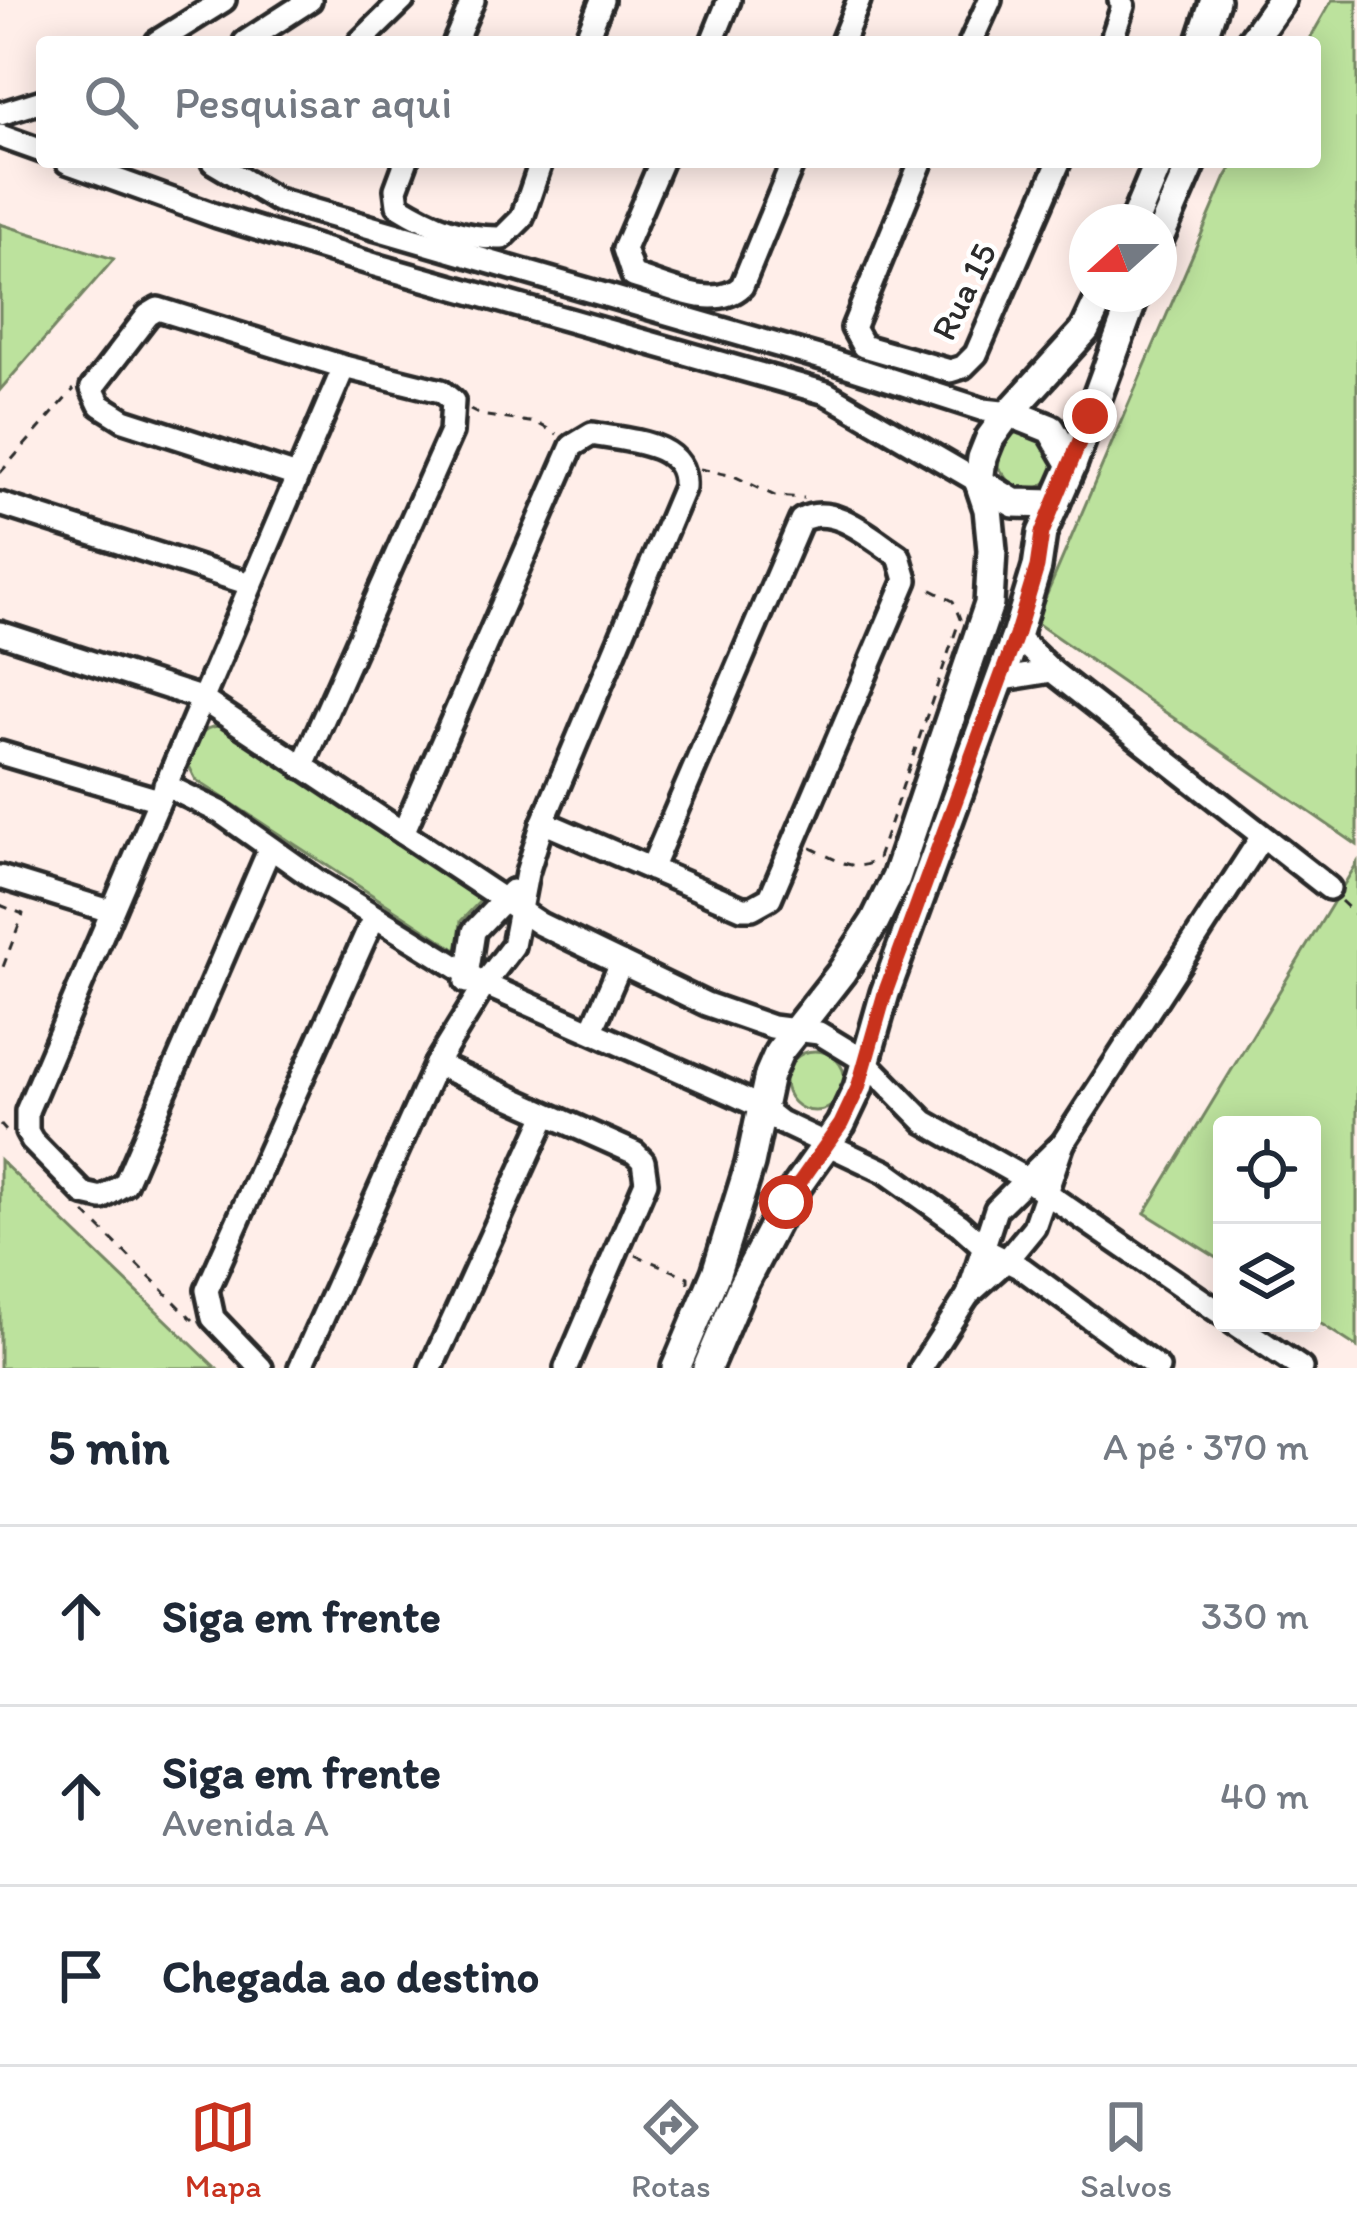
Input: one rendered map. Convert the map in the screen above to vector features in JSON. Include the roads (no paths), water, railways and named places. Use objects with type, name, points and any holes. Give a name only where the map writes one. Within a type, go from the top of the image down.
[{"type":"main road","points":[[1203,36],[1215,0]]},
{"type":"main road","points":[[1255,36],[1281,0]]},
{"type":"main road","points":[[1142,204],[1156,168]]},
{"type":"main road","points":[[1174,204],[1189,168]]},
{"type":"main road","points":[[676,1368],[716,1274],[778,1052],[842,973],[896,878],[989,604],[992,550],[988,509],[979,482],[990,438],[1084,330],[1093,312]]},
{"type":"main road","points":[[707,1368],[742,1286],[786,1202],[858,1088],[911,919],[1016,636],[1042,533],[1129,312]]},
{"type":"main road","points":[[1011,413],[1052,429],[1072,465]]},
{"type":"main road","points":[[979,482],[1014,503],[1055,504]]},
{"type":"main road","points":[[979,482],[1042,533]]},
{"type":"street","points":[[167,36],[224,0]]},
{"type":"street","points":[[254,36],[310,0]]},
{"type":"street","points":[[367,36],[403,0]]},
{"type":"street","points":[[457,36],[472,0]]},
{"type":"street","points":[[587,36],[602,0]]},
{"type":"street","points":[[714,36],[729,0]]},
{"type":"street","points":[[845,36],[860,0]]},
{"type":"street","points":[[974,36],[990,0]]},
{"type":"street","points":[[1113,36],[1122,3]]},
{"type":"street","points":[[0,114],[36,103]]},
{"type":"street","points":[[0,136],[36,150]]},
{"type":"street","points":[[85,168],[375,266],[826,393],[979,482]]},
{"type":"street","points":[[101,174],[113,168]]},
{"type":"street","points":[[223,168],[277,200],[829,360],[984,410],[1011,413]]},
{"type":"street","points":[[404,168],[395,189],[398,205],[468,238],[502,238],[522,218],[539,168]]},
{"type":"street","points":[[658,168],[624,249],[626,264],[633,276],[714,299],[730,298],[742,286],[791,168]]},
{"type":"street","name":"Rua 15","points":[[919,168],[853,328],[863,346],[950,371],[963,367],[976,354],[1056,168]]},
{"type":"street","points":[[296,476],[124,420],[100,405],[92,388],[148,315],[158,309],[344,367],[441,391],[453,401],[451,432],[302,767]]},
{"type":"street","points":[[270,848],[124,1184],[102,1198],[84,1194],[32,1141],[26,1121],[110,911],[344,367]]},
{"type":"street","points":[[403,833],[572,446],[592,434],[665,450],[678,458],[685,472],[684,487],[543,821],[513,906],[513,946],[476,979]]},
{"type":"street","points":[[0,503],[250,584]]},
{"type":"street","points":[[543,821],[651,869],[742,908],[770,898],[905,580],[899,556],[834,515],[813,514],[801,520],[651,869]]},
{"type":"street","points":[[0,633],[200,698],[513,906],[728,1012],[772,1027],[819,1033],[865,1061],[926,1122],[1024,1178],[1213,1308]]},
{"type":"street","points":[[1016,636],[1052,671],[1329,888]]},
{"type":"street","points":[[998,680],[1052,671]]},
{"type":"street","points":[[0,753],[162,792],[220,812],[374,917],[476,979],[761,1107],[780,1122],[886,1172],[982,1246],[1023,1269],[1158,1368]]},
{"type":"street","points":[[968,1295],[997,1209],[1063,1143],[1261,838]]},
{"type":"street","points":[[0,877],[110,911]]},
{"type":"street","points":[[300,1368],[436,1064],[459,1024],[476,979],[474,931],[513,906]]},
{"type":"street","points":[[261,1368],[213,1318],[207,1290],[374,917]]},
{"type":"street","points":[[592,1030],[621,963]]},
{"type":"street","points":[[436,1064],[644,1161],[646,1182],[566,1368]]},
{"type":"street","points":[[431,1368],[546,1116]]},
{"type":"street","points":[[921,1368],[968,1295],[1006,1261],[1034,1226],[1063,1143]]},
{"type":"street","points":[[1247,1332],[1301,1368]]}]
